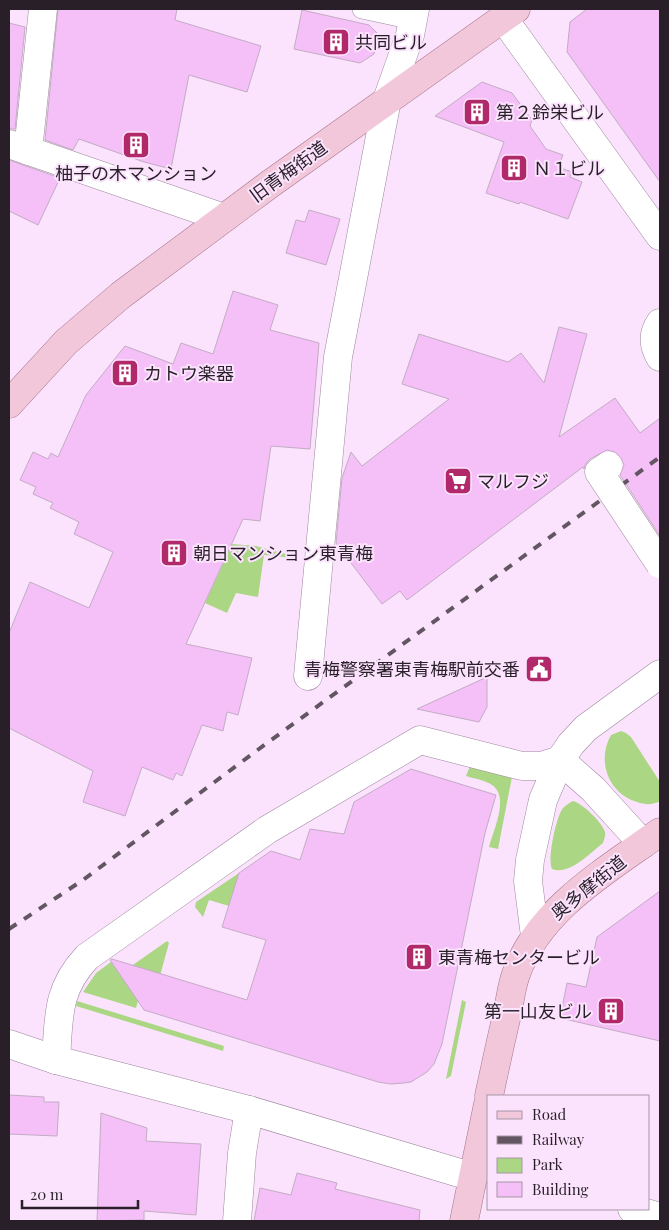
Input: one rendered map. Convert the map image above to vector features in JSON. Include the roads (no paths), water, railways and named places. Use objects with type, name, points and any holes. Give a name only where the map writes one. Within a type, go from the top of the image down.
[{"type":"main road","name":"旧青梅街道","points":[[9,404],[66,342],[120,295],[387,100],[510,14]]},
{"type":"main road","name":"奥多摩街道","points":[[489,1095],[516,974],[535,936],[550,916],[567,900],[652,838]]},
{"type":"main road","points":[[464,1221],[480,1178],[487,1113]]},
{"type":"street","points":[[43,9],[18,148],[224,218]]},
{"type":"street","points":[[510,14],[660,236]]},
{"type":"street","points":[[308,676],[338,357],[387,100],[410,35],[414,15]]},
{"type":"street","points":[[660,323],[655,330],[654,346],[660,357]]},
{"type":"street","points":[[608,466],[600,472],[660,564]]},
{"type":"street","points":[[535,936],[528,881],[530,860],[543,800],[560,760],[571,744],[586,728],[658,680]]},
{"type":"street","points":[[56,1060],[61,1005],[67,982],[77,967],[87,957],[276,825],[420,740],[522,766],[541,766],[560,760]]},
{"type":"street","points":[[560,760],[652,838]]},
{"type":"street","points":[[9,1044],[56,1060],[249,1110],[480,1178]]},
{"type":"street","points":[[236,1221],[242,1153],[249,1110]]},
{"type":"street","points":[[636,1210],[660,1217]]},
{"type":"lane","points":[[362,9],[414,15]]},
{"type":"railway","points":[[9,929],[83,880],[267,743],[660,457]]},
{"type":"place","name":"共同ビル","points":[[336,42]]},
{"type":"place","name":"第２鈴栄ビル","points":[[477,112]]},
{"type":"place","name":"柚子の木マンション","points":[[136,145]]},
{"type":"place","name":"Ｎ１ビル","points":[[514,168]]},
{"type":"place","name":"カトウ楽器","points":[[125,373]]},
{"type":"place","name":"マルフジ","points":[[458,481]]},
{"type":"place","name":"朝日マンション東青梅","points":[[174,553]]},
{"type":"place","name":"青梅警察署東青梅駅前交番","points":[[539,669]]},
{"type":"place","name":"東青梅センタービル","points":[[419,957]]},
{"type":"place","name":"第一山友ビル","points":[[611,1011]]}]
